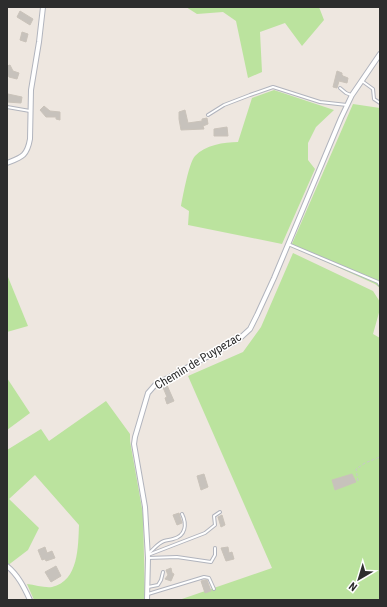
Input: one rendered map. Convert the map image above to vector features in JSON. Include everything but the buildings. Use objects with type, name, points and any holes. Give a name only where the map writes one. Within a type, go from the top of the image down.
[{"type":"street","points":[[7,163],[23,157],[30,139],[31,90],[43,7]]},
{"type":"street","name":"Chemin de Puypezac","points":[[147,600],[148,556],[145,507],[134,437],[148,393],[155,385],[238,340],[250,329],[352,95],[380,54]]},
{"type":"street","points":[[7,566],[21,581],[30,600]]},
{"type":"lane","points":[[362,81],[373,89],[374,99],[380,103]]},
{"type":"lane","points":[[208,115],[224,105],[273,87],[320,102],[348,105]]},
{"type":"lane","points":[[340,88],[346,93],[352,95]]},
{"type":"lane","points":[[7,107],[30,111]]},
{"type":"lane","points":[[288,244],[378,282],[380,286]]},
{"type":"lane","points":[[148,556],[205,534],[214,525],[214,516],[220,512]]},
{"type":"lane","points":[[148,556],[162,541],[176,539],[182,534],[185,530],[182,514]]},
{"type":"lane","points":[[148,556],[177,557],[211,562],[215,555],[215,548]]},
{"type":"lane","points":[[147,587],[158,585],[162,580],[163,572]]},
{"type":"lane","points":[[147,594],[204,577],[209,578],[214,589]]},
{"type":"path","points":[[358,481],[356,469],[365,463],[380,457]]},
{"type":"green space","points":[[186,7],[319,7],[324,20],[302,46],[285,23],[260,32],[262,72],[248,78],[236,21],[223,12],[197,14]]},
{"type":"green space","points":[[274,90],[334,110],[316,127],[308,143],[308,160],[315,169],[282,244],[188,225],[189,211],[181,206],[186,180],[193,159],[199,152],[209,147],[238,142],[252,98]]},
{"type":"green space","points":[[353,104],[380,108],[380,288],[375,284],[291,246]]},
{"type":"green space","points":[[293,253],[373,291],[380,302],[380,309],[373,334],[380,338],[380,600],[179,600],[272,568],[188,376],[243,352],[261,327]]},
{"type":"green space","points":[[8,277],[28,326],[7,332],[7,278]]},
{"type":"green space","points":[[7,378],[30,413],[7,430]]},
{"type":"green space","points":[[106,401],[130,434],[143,514],[145,600],[34,600],[27,584],[52,587],[61,583],[67,578],[72,570],[77,552],[79,525],[35,475],[9,499],[39,528],[28,550],[7,566],[7,450],[41,429],[49,441]]}]
